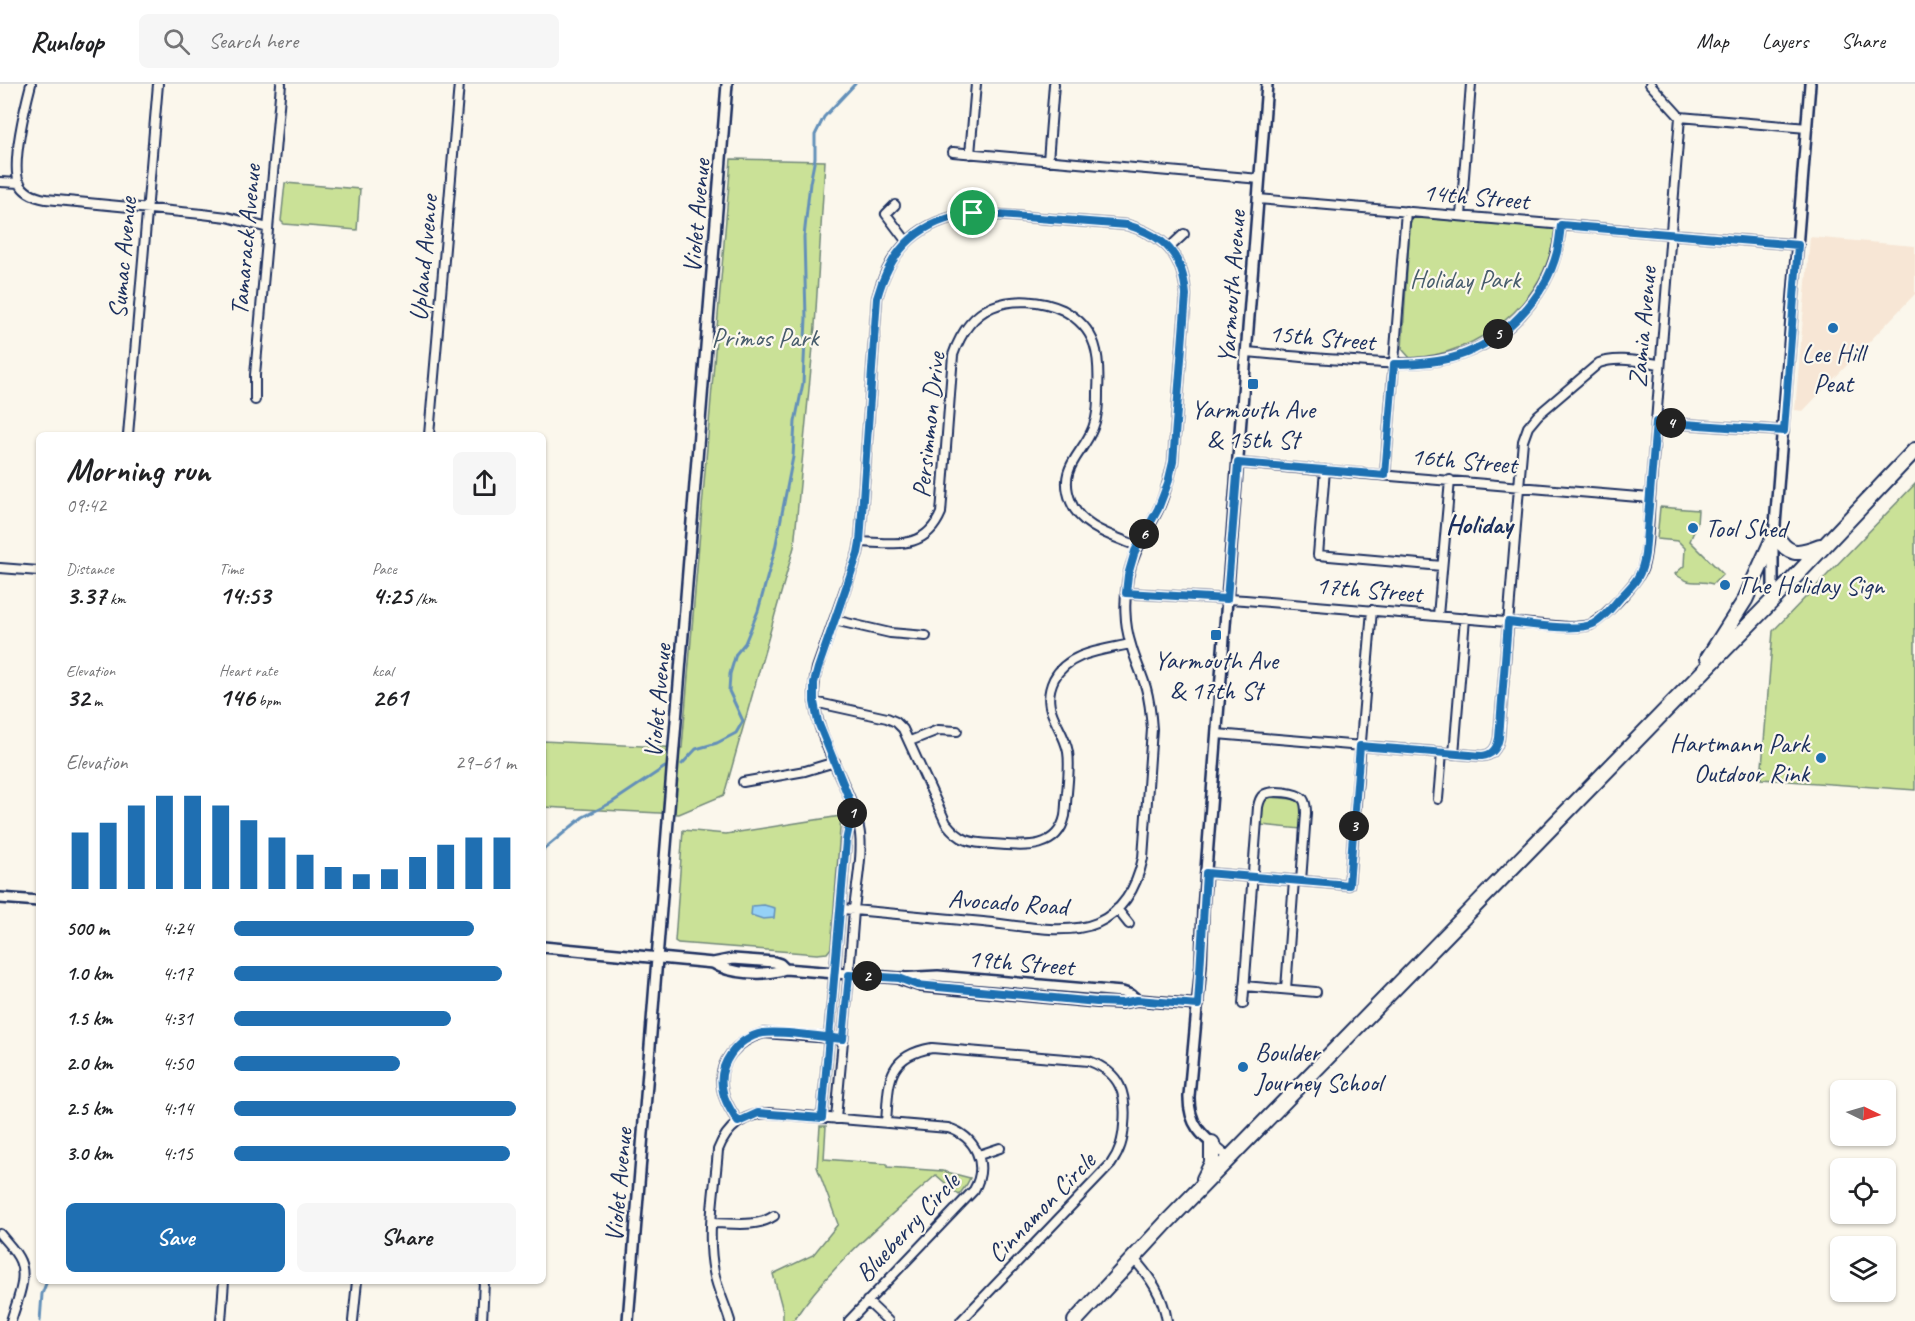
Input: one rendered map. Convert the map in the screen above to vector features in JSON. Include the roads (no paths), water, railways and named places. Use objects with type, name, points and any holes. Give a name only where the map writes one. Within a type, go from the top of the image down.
[{"type":"highway","points":[[1075,1321],[1133,1258],[1773,600],[1915,450]]},
{"type":"highway","points":[[1775,534],[1783,546],[1797,552],[1825,544]]},
{"type":"highway","points":[[1694,680],[1745,600],[1775,534]]},
{"type":"highway","points":[[1195,1194],[1212,1163],[1212,1143]]},
{"type":"street","points":[[31,84],[23,111],[17,169],[20,183],[27,192],[35,197],[227,217],[268,228]]},
{"type":"street","name":"Sumac Avenue","points":[[128,432],[158,84]]},
{"type":"street","name":"Tamarack Avenue","points":[[255,400],[255,375],[281,84]]},
{"type":"street","name":"Upland Avenue","points":[[429,432],[459,84]]},
{"type":"street","name":"Violet Avenue","points":[[628,1321],[727,84]]},
{"type":"street","points":[[970,154],[976,84]]},
{"type":"street","points":[[1048,161],[1054,84]]},
{"type":"street","name":"Yarmouth Avenue","points":[[1230,1159],[1194,1125],[1189,1103],[1267,84]]},
{"type":"street","points":[[1461,216],[1471,84]]},
{"type":"street","points":[[1650,84],[1680,117],[1807,128]]},
{"type":"street","points":[[1773,600],[1775,534],[1810,84]]},
{"type":"street","name":"Zamia Avenue","points":[[1508,622],[1574,627],[1588,625],[1600,619],[1636,581],[1642,571],[1650,498],[1680,117]]},
{"type":"street","points":[[953,152],[1260,179]]},
{"type":"street","points":[[0,182],[20,183]]},
{"type":"street","name":"14th Street","points":[[1258,199],[1798,245]]},
{"type":"street","points":[[895,205],[886,214],[907,242]]},
{"type":"street","points":[[1385,475],[1406,211]]},
{"type":"street","name":"Avocado Road","points":[[836,1119],[849,975],[854,910],[860,835],[853,808],[818,722],[814,702],[815,677],[860,542],[877,298],[882,281],[889,266],[907,242],[924,228],[956,215],[973,213],[1127,225],[1145,230],[1169,248],[1179,263],[1185,281],[1186,295],[1173,462],[1158,509],[1137,546],[1128,575],[1126,593],[1130,644],[1142,665],[1151,709],[1152,729],[1143,858],[1139,878],[1132,892],[1117,909],[1099,922],[1065,930],[854,910],[841,909]]},
{"type":"street","name":"15th Street","points":[[1246,352],[1394,364],[1434,362],[1457,357],[1480,346],[1506,328],[1524,310],[1546,279],[1557,253],[1561,225]]},
{"type":"street","points":[[1169,248],[1184,234]]},
{"type":"street","name":"Persimmon Drive","points":[[860,542],[898,544],[911,542],[921,538],[937,523],[941,513],[953,355],[964,330],[977,316],[989,308],[1016,301],[1047,304],[1060,309],[1073,316],[1091,338],[1100,365],[1097,414],[1087,441],[1070,465],[1067,489],[1071,504],[1080,518],[1090,525],[1137,546]]},
{"type":"street","points":[[1217,734],[1482,756],[1492,753],[1496,749],[1499,738],[1523,441],[1528,427],[1538,415],[1589,370],[1606,360],[1660,364]]},
{"type":"street","points":[[1656,422],[1784,431]]},
{"type":"street","name":"16th Street","points":[[1238,463],[1650,498]]},
{"type":"street","points":[[1325,470],[1318,555],[1442,566]]},
{"type":"street","points":[[1438,616],[1450,480]]},
{"type":"street","points":[[0,568],[36,571]]},
{"type":"street","name":"17th Street","points":[[1126,593],[1508,622]]},
{"type":"street","points":[[1206,873],[1349,885],[1372,610]]},
{"type":"street","points":[[1454,753],[1465,618]]},
{"type":"street","points":[[834,620],[890,633],[926,636]]},
{"type":"street","points":[[814,702],[896,722],[910,741],[946,823],[955,834],[967,841],[978,843],[1032,847],[1045,842],[1054,835],[1065,816],[1069,765],[1064,739],[1051,711],[1049,700],[1055,677],[1065,665],[1078,657],[1130,644]]},
{"type":"street","points":[[910,741],[938,730],[957,731]]},
{"type":"street","points":[[1438,799],[1442,753]]},
{"type":"street","points":[[743,782],[805,771],[835,762]]},
{"type":"street","points":[[1243,1004],[1260,801],[1266,794],[1276,793],[1296,795],[1302,798],[1306,813],[1286,989]]},
{"type":"street","points":[[822,1118],[846,841],[853,808]]},
{"type":"street","points":[[0,898],[36,901]]},
{"type":"street","points":[[1117,909],[1129,924]]},
{"type":"street","name":"19th Street","points":[[546,947],[713,963],[733,958],[778,963],[785,969],[849,975],[899,978],[931,976],[1122,992],[1137,1000],[1198,1005]]},
{"type":"street","points":[[1245,986],[1316,992]]},
{"type":"street","points":[[730,1321],[713,1272],[711,1251],[718,1150],[722,1139],[738,1122],[728,1107],[722,1091],[722,1077],[729,1055],[734,1044],[765,1033],[843,1039]]},
{"type":"street","points":[[885,1123],[890,1079],[901,1055],[921,1050],[938,1048],[1081,1060],[1097,1064],[1114,1078],[1121,1071]]},
{"type":"street","name":"Cinnamon Circle","points":[[961,1321],[1116,1158],[1123,1139],[1125,1101],[1123,1092],[1114,1078]]},
{"type":"street","name":"Blueberry Circle","points":[[738,1122],[758,1113],[948,1128],[956,1130],[969,1139],[979,1155],[977,1184],[969,1196],[849,1321]]},
{"type":"street","name":"Blueberry Circle","points":[[979,1155],[1000,1148]]},
{"type":"street","points":[[712,1222],[758,1224],[774,1216]]},
{"type":"street","points":[[0,1234],[20,1261],[23,1271],[23,1281],[11,1321]]},
{"type":"street","points":[[1133,1258],[1149,1275],[1164,1305],[1167,1321]]},
{"type":"street","points":[[221,1321],[224,1284]]},
{"type":"street","points":[[353,1321],[357,1284]]},
{"type":"street","points":[[482,1321],[484,1284]]},
{"type":"street","points":[[867,1301],[888,1321]]},
{"type":"water","points":[[764,905],[775,908],[774,918],[763,919],[751,915],[752,906]]},
{"type":"waterway","points":[[682,764],[696,749],[717,743],[736,733],[743,721],[729,691],[730,674],[736,654],[745,643],[758,611],[775,549],[793,457],[795,422],[803,383],[806,318],[804,237],[815,158],[815,135],[824,117],[855,84]]},
{"type":"waterway","points":[[546,848],[583,817],[611,803],[665,767]]},
{"type":"waterway","points":[[40,1321],[42,1294],[46,1284]]},
{"type":"place","name":"Lee Hill Peat","points":[[1833,328]]},
{"type":"place","name":"Yarmouth Ave & 15th St","points":[[1253,384]]},
{"type":"place","name":"Tool Shed","points":[[1693,528]]},
{"type":"place","name":"The Holiday Sign","points":[[1725,585]]},
{"type":"place","name":"Yarmouth Ave & 17th St","points":[[1216,635]]},
{"type":"place","name":"Hartmann Park Outdoor Rink","points":[[1821,758]]},
{"type":"place","name":"Boulder Journey School","points":[[1243,1067]]},
{"type":"district","name":"Holiday","points":[[1479,524]]},
{"type":"park label","name":"Holiday Park","points":[[1465,279]]},
{"type":"park label","name":"Primos Park","points":[[765,337]]}]
